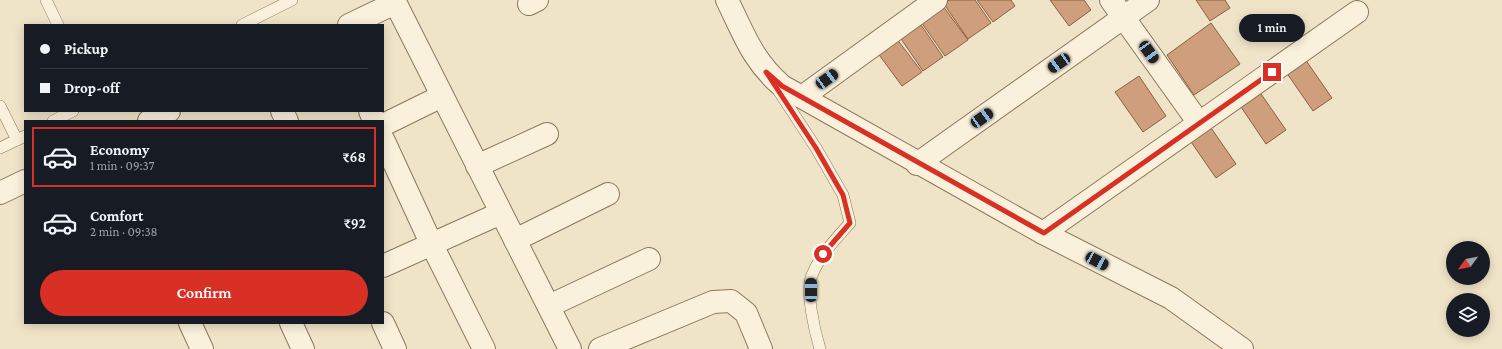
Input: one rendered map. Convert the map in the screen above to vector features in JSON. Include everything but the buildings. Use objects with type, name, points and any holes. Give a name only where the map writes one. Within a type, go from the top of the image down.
[{"type":"street","points":[[727,0],[754,56],[766,72],[782,86],[917,164],[946,177],[1044,233],[1171,298],[1242,349]]},
{"type":"street","points":[[802,97],[936,0]]},
{"type":"street","points":[[917,164],[1117,9],[1148,0]]},
{"type":"street","points":[[351,24],[395,2],[570,349]]},
{"type":"street","points":[[1117,9],[1199,123]]},
{"type":"street","points":[[1044,233],[1357,12]]},
{"type":"street","points":[[384,125],[442,96]]},
{"type":"street","points":[[151,120],[167,112]]},
{"type":"street","points":[[477,166],[547,134]]},
{"type":"street","points":[[384,141],[431,243],[484,349]]},
{"type":"street","points":[[0,193],[24,181]]},
{"type":"street","points":[[515,240],[608,194]]},
{"type":"street","points":[[384,266],[431,243],[501,213]]},
{"type":"street","points":[[548,306],[649,259]]},
{"type":"street","points":[[600,349],[630,344],[713,302],[731,301],[746,313],[761,349]]},
{"type":"street","points":[[190,324],[202,349]]},
{"type":"street","points":[[291,324],[303,349]]},
{"type":"street","points":[[383,324],[395,349]]},
{"type":"lane","points":[[46,0],[58,24]]},
{"type":"lane","points":[[244,24],[292,0]]},
{"type":"lane","points":[[766,72],[816,148],[843,195],[850,223],[823,254],[811,277],[811,315],[820,349]]},
{"type":"lane","points":[[0,106],[21,138],[0,148]]},
{"type":"lane","points":[[55,120],[71,112]]},
{"type":"route","points":[[823,254],[850,223],[843,195],[816,148],[766,72],[782,86],[917,164],[946,177],[1044,233],[1272,72]]}]
